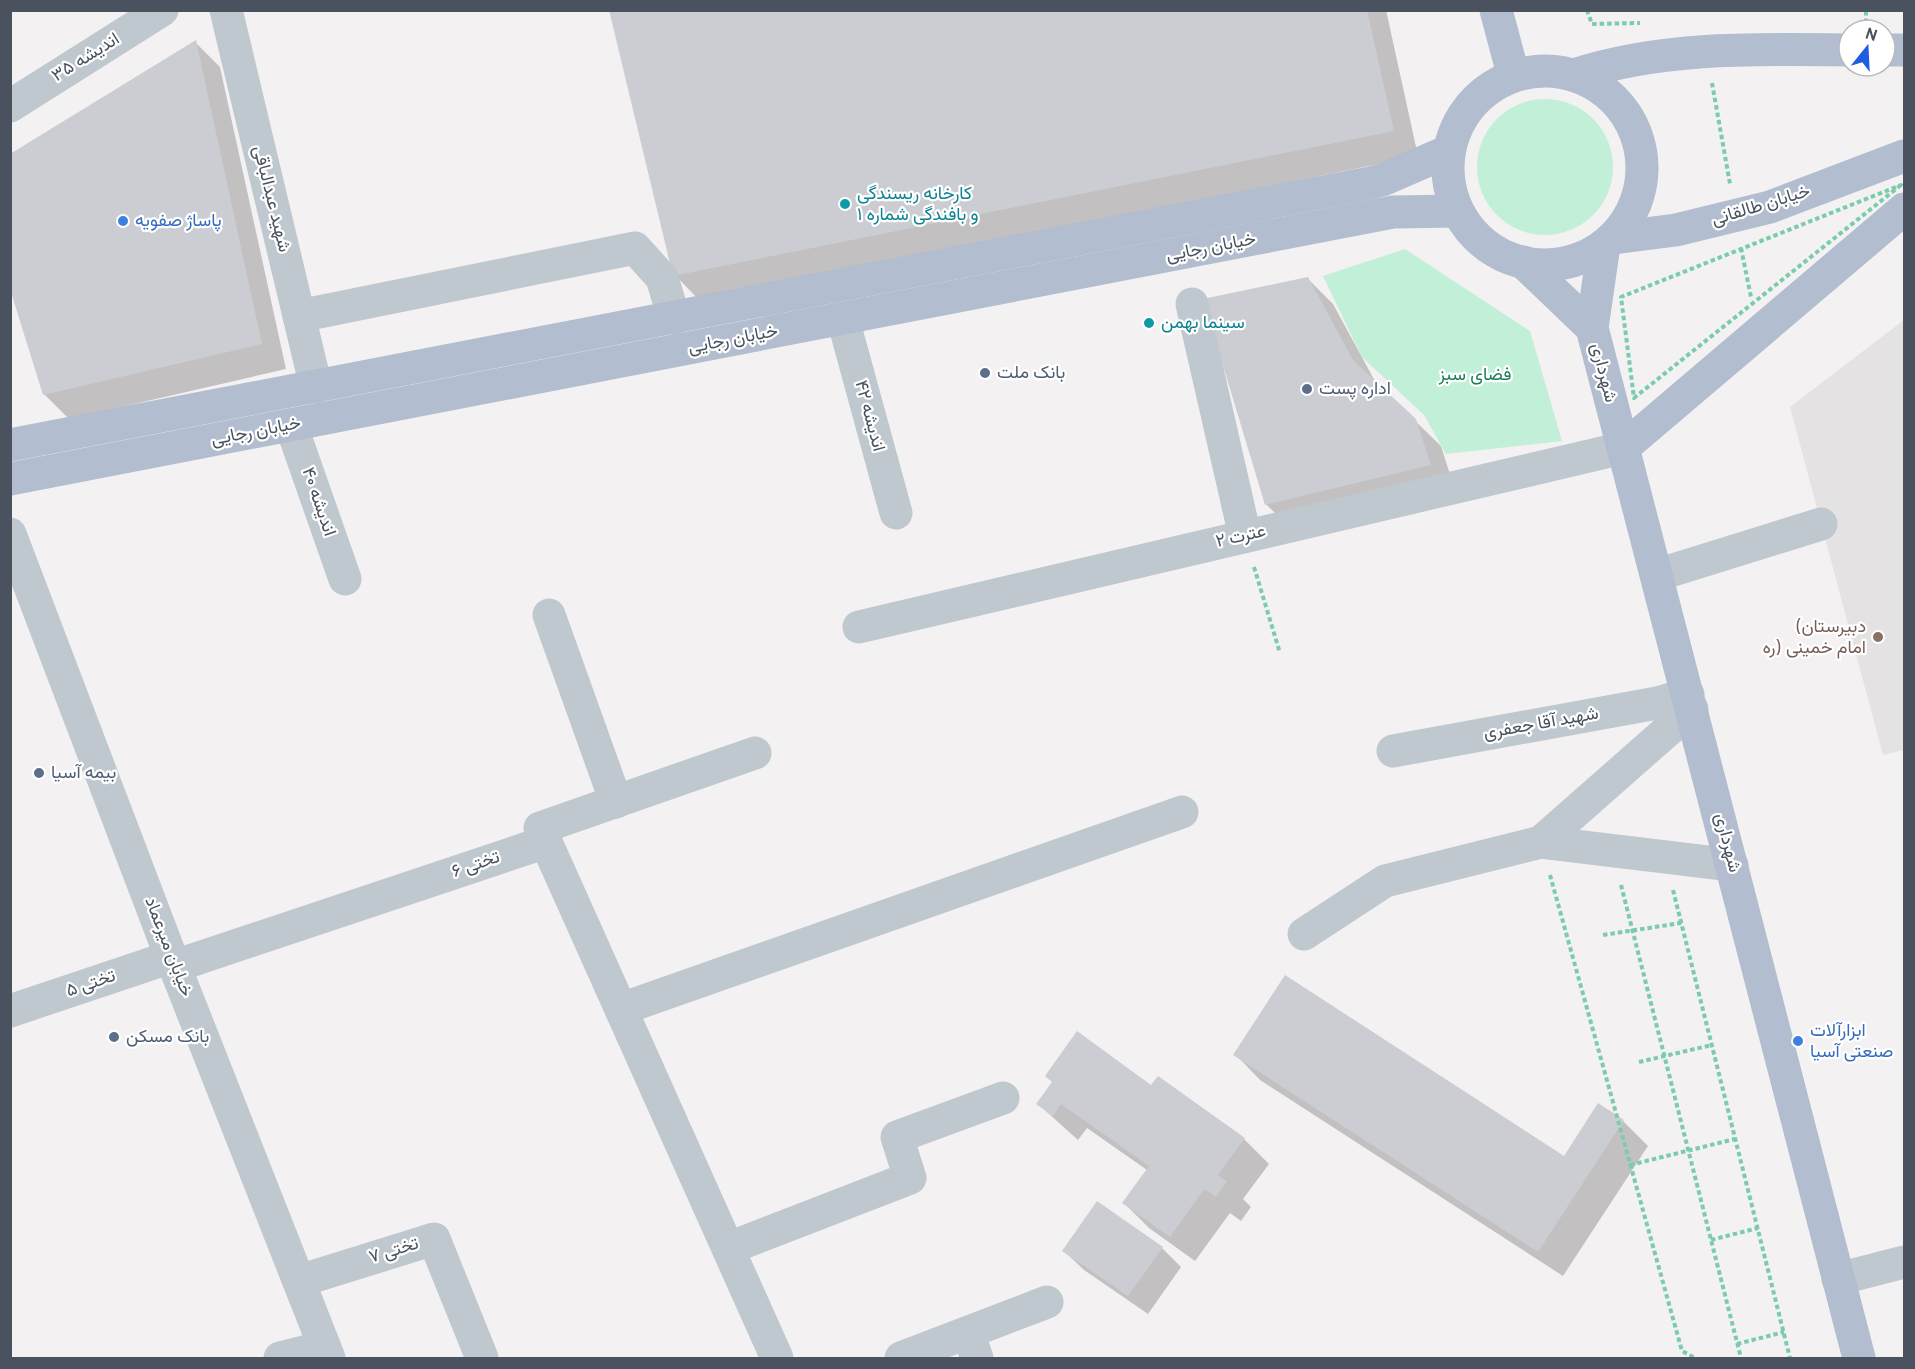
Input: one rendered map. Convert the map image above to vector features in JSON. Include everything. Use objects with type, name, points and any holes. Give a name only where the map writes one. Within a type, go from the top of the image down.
[{"type":"main road","points":[[1496,10],[1513,74]]},
{"type":"main road","points":[[1574,75],[1606,65],[1676,54],[1728,49],[1837,50]]},
{"type":"main road","points":[[1557,71],[1574,75],[1594,85],[1612,98],[1626,115],[1639,146],[1642,179],[1627,220],[1608,241],[1586,256],[1565,262],[1544,265],[1523,262],[1496,252],[1474,234],[1457,211],[1448,182],[1449,151],[1455,129],[1466,110],[1484,92],[1513,74],[1557,71]]},
{"type":"main road","name":"خیابان رجایی","points":[[10,445],[1382,180],[1449,151]]},
{"type":"main road","name":"خیابان طالقانی","points":[[1608,241],[1676,230],[1770,207],[1905,156]]},
{"type":"main road","points":[[1623,448],[1905,209]]},
{"type":"main road","name":"خیابان رجایی","points":[[10,479],[1393,212],[1457,211]]},
{"type":"main road","points":[[1592,328],[1608,241]]},
{"type":"main road","points":[[1523,262],[1592,328]]},
{"type":"main road","name":"شهرداری","points":[[1592,328],[1858,1359]]},
{"type":"street","name":"اندیشه ۳۵","points":[[10,106],[162,10]]},
{"type":"street","name":"شهید عبدالباقی","points":[[226,10],[316,387]]},
{"type":"street","points":[[299,316],[635,248],[662,278],[674,318]]},
{"type":"street","points":[[1192,304],[1245,536]]},
{"type":"street","name":"اندیشه ۴۲","points":[[843,319],[896,513]]},
{"type":"street","name":"اندیشه ۴۰","points":[[291,425],[345,579]]},
{"type":"street","name":"عترت ۲","points":[[859,627],[1623,448]]},
{"type":"street","points":[[1657,575],[1821,524]]},
{"type":"street","name":"خیابان میرعماد","points":[[10,534],[173,962],[327,1353]]},
{"type":"street","points":[[549,615],[616,802]]},
{"type":"street","points":[[1541,843],[1690,701]]},
{"type":"street","name":"شهید آقا جعفری","points":[[1393,751],[1657,703],[1690,701]]},
{"type":"street","points":[[755,753],[540,828],[777,1359]]},
{"type":"street","points":[[621,1009],[1182,812]]},
{"type":"street","name":"تختی ۶","points":[[173,962],[546,842]]},
{"type":"street","points":[[1304,934],[1385,881],[1541,843],[1732,865]]},
{"type":"street","name":"تختی ۵","points":[[10,1011],[173,962]]},
{"type":"street","points":[[729,1248],[910,1178],[897,1137],[1003,1098]]},
{"type":"street","name":"تختی ۷","points":[[299,1281],[434,1239],[482,1359]]},
{"type":"street","points":[[1838,1280],[1905,1262]]},
{"type":"street","points":[[901,1359],[973,1346],[1047,1302]]},
{"type":"street","points":[[280,1359],[327,1353]]},
{"type":"path","points":[[1901,185],[1634,398],[1621,297],[1742,249],[1901,185]]},
{"type":"path","points":[[1245,536],[1280,653]]},
{"type":"path","points":[[1541,843],[1682,1351],[1695,1359]]},
{"type":"path","points":[[1613,851],[1741,1359]]},
{"type":"path","points":[[1665,857],[1790,1359]]},
{"type":"path","points":[[1604,935],[1682,923]]},
{"type":"path","points":[[1639,1062],[1712,1045]]},
{"type":"path","points":[[1630,1165],[1735,1139]]},
{"type":"path","points":[[1711,1240],[1758,1228]]},
{"type":"path","points":[[1737,1344],[1784,1332]]},
{"type":"shaded area","name":"(دبیرستان امام خمینی (ره","points":[[1904,320],[1904,750],[1883,755],[1790,407]]},
{"type":"green space","points":[[1545,99],[1571,104],[1583,110],[1593,119],[1602,129],[1608,141],[1613,167],[1608,193],[1602,205],[1593,215],[1583,224],[1571,230],[1545,235],[1519,230],[1507,224],[1497,215],[1488,205],[1482,193],[1477,167],[1482,141],[1488,129],[1497,119],[1507,110],[1519,104]]},
{"type":"green space","name":"فضای سبز","points":[[1405,249],[1530,331],[1562,441],[1446,454],[1424,415],[1362,357],[1323,276]]},
{"type":"building","name":"کارخانه ریسندگی و بافندگی شماره ۱","points":[[609,10],[1367,10],[1394,131],[673,276]]},
{"type":"building","name":"پاساژ صفویه","points":[[196,40],[262,344],[43,395],[10,289],[10,154]]},
{"type":"building","name":"اداره پست","points":[[1308,277],[1353,360],[1416,419],[1431,465],[1265,505],[1203,299]]},
{"type":"building","points":[[1285,975],[1564,1156],[1598,1103],[1624,1120],[1538,1252],[1233,1055]]},
{"type":"building","points":[[1077,1031],[1151,1085],[1158,1076],[1245,1138],[1218,1175],[1227,1181],[1216,1197],[1204,1189],[1170,1237],[1122,1203],[1149,1166],[1061,1104],[1053,1116],[1036,1104],[1052,1082],[1045,1076]]},
{"type":"building","points":[[1097,1201],[1163,1247],[1128,1296],[1062,1251]]},
{"type":"place","name":"کارخانه ریسندگی و بافندگی شماره ۱","points":[[845,204]]},
{"type":"place","name":"پاساژ صفویه","points":[[123,221]]},
{"type":"place","name":"سینما بهمن","points":[[1149,323]]},
{"type":"place","name":"بانک ملت","points":[[985,373]]},
{"type":"place","name":"اداره پست","points":[[1307,389]]},
{"type":"place","name":"(دبیرستان امام خمینی (ره","points":[[1878,637]]},
{"type":"place","name":"بیمه آسیا","points":[[39,773]]},
{"type":"place","name":"بانک مسکن","points":[[114,1037]]},
{"type":"place","name":"ابزارآلات صنعتی آسیا","points":[[1798,1041]]}]
